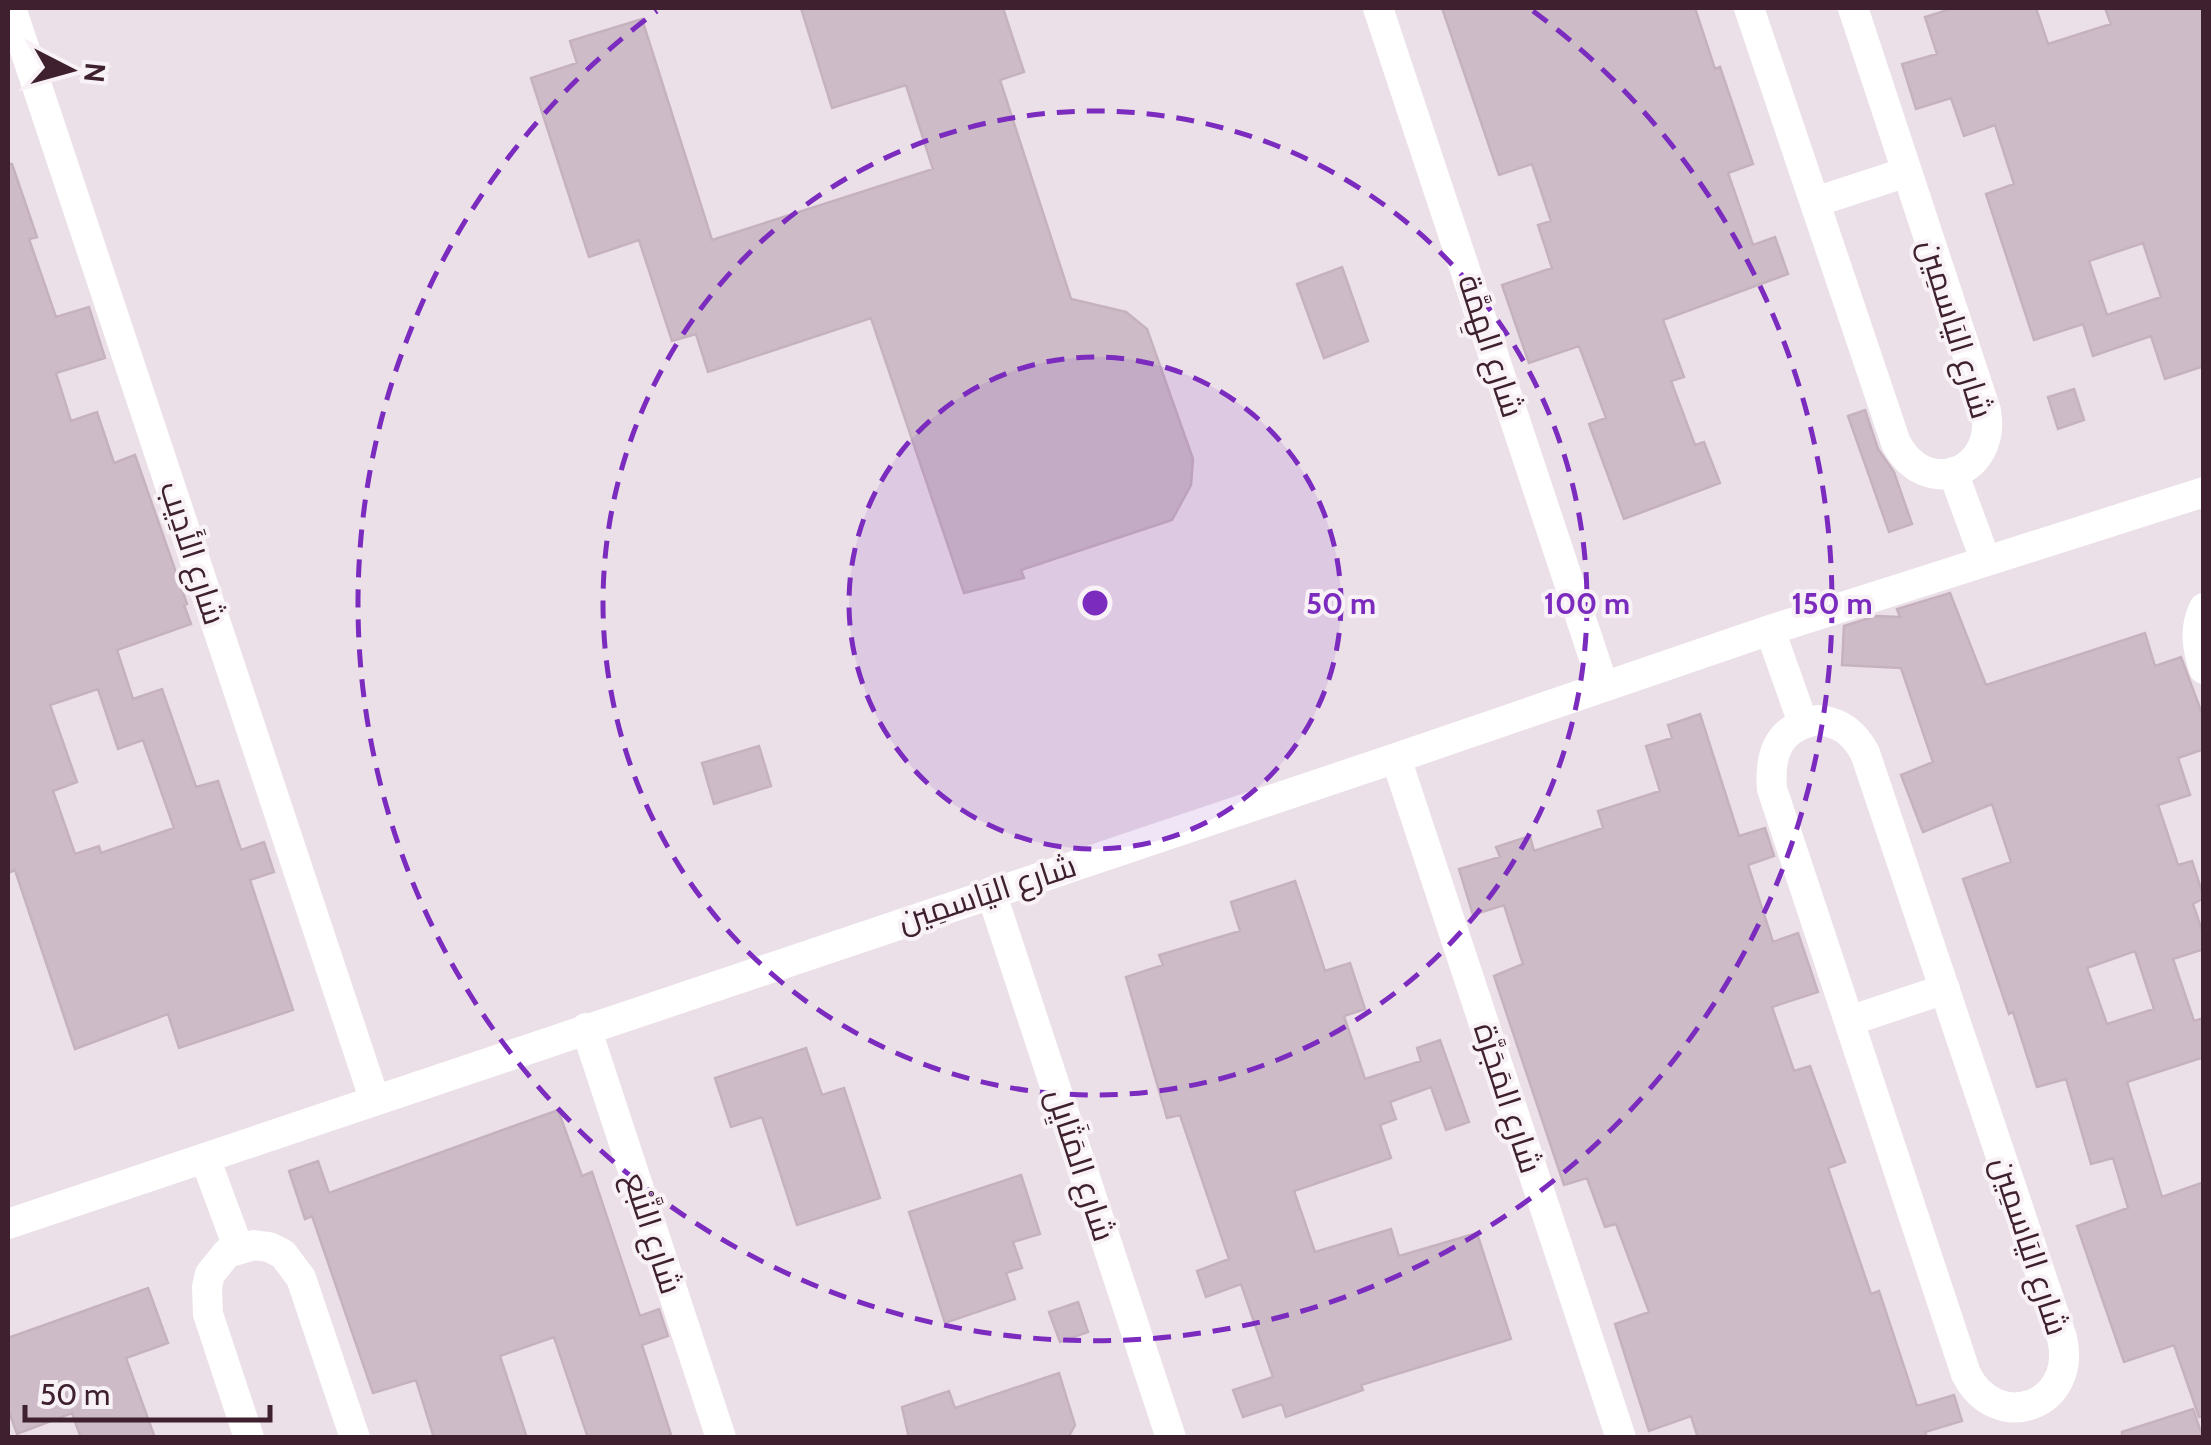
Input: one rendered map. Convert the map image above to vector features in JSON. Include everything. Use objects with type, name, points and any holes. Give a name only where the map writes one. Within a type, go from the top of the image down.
[{"type":"street","name":"شارع الأَدِيب","points":[[11,8],[374,1098]]},
{"type":"street","name":"شارع الهِمَّة","points":[[1378,8],[1603,685]]},
{"type":"street","points":[[1749,8],[1903,455],[1924,471],[1938,475],[1954,472],[1985,559]]},
{"type":"street","name":"شارع اليَاسمِين","points":[[1853,8],[1988,424],[1983,450],[1974,461],[1954,472]]},
{"type":"street","points":[[1815,202],[1907,172]]},
{"type":"street","name":"شارع اليَاسمِين","points":[[8,1224],[1603,685],[1985,559],[2202,498]]},
{"type":"street","points":[[2204,608],[2197,626],[2198,653],[2204,669]]},
{"type":"street","points":[[1770,630],[1803,723]]},
{"type":"street","name":"شارع اليَاسمِين","points":[[1818,720],[1847,729],[1866,754],[1944,989],[2065,1352],[2059,1382],[2038,1402],[2024,1407],[1995,1404],[1972,1387],[1966,1374],[1772,789],[1774,750],[1791,728],[1818,720]]},
{"type":"street","name":"شارع المَجَرَّة","points":[[1396,758],[1620,1438]]},
{"type":"street","name":"شارع المَثَايِل","points":[[991,892],[1171,1438]]},
{"type":"street","points":[[1849,1022],[1944,989]]},
{"type":"street","name":"شارع النَّبْع","points":[[586,1028],[720,1438]]},
{"type":"street","points":[[205,1158],[238,1248]]},
{"type":"street","points":[[249,1438],[206,1300],[210,1274],[217,1263],[238,1248],[269,1246],[294,1264],[355,1438]]},
{"type":"building","points":[[801,8],[1003,8],[1024,72],[1000,80],[1071,299],[1126,312],[1147,329],[1193,459],[1191,485],[1172,520],[1021,570],[1024,578],[964,593],[871,318],[708,372],[696,334],[672,341],[639,240],[589,257],[531,78],[577,63],[570,41],[642,19],[712,240],[933,169],[906,85],[832,108]]},
{"type":"building","points":[[1442,8],[1695,8],[1753,164],[1728,173],[1753,245],[1775,237],[1788,274],[1663,320],[1684,377],[1671,381],[1695,445],[1704,442],[1720,483],[1624,519],[1589,424],[1606,418],[1579,346],[1529,363],[1502,285],[1552,268],[1538,225],[1551,221],[1532,164],[1499,175]]},
{"type":"building","points":[[1954,8],[2036,8],[2048,44],[2111,24],[2105,8],[2204,8],[2204,366],[2165,379],[2151,336],[2093,356],[2083,324],[2034,340],[1986,194],[2014,184],[1995,125],[1964,136],[1951,98],[1916,109],[1902,64],[1937,54],[1925,17]],"holes":[[[2143,243],[2161,297],[2107,315],[2089,261]]]},
{"type":"building","points":[[8,164],[12,164],[37,237],[29,239],[56,317],[89,307],[105,358],[56,373],[71,421],[97,412],[114,463],[135,455],[187,604],[184,605],[191,624],[117,650],[133,699],[162,689],[196,787],[218,781],[241,850],[264,842],[274,872],[250,880],[293,1010],[179,1048],[168,1014],[75,1049],[15,870],[8,873]],"holes":[[[98,689],[118,749],[143,740],[174,828],[101,853],[99,846],[75,854],[53,791],[77,782],[50,705]]]},
{"type":"building","points":[[1342,267],[1368,341],[1324,358],[1297,284]]},
{"type":"building","points":[[2074,389],[2084,420],[2058,429],[2048,397]]},
{"type":"building","points":[[1865,410],[1878,449],[1894,472],[1912,524],[1889,532],[1848,416]]},
{"type":"building","points":[[1950,593],[1986,685],[2145,633],[2155,666],[2181,657],[2204,719],[2204,749],[2178,758],[2190,795],[2158,805],[2178,865],[2192,861],[2204,898],[2193,904],[2204,936],[2204,949],[2173,959],[2194,1021],[2204,1018],[2204,1057],[2127,1082],[2162,1197],[2204,1182],[2204,1416],[2199,1417],[2174,1345],[2124,1362],[2077,1226],[2128,1208],[2113,1158],[2091,1164],[2066,1079],[2037,1087],[1963,879],[2011,862],[1992,804],[1923,832],[1901,775],[1933,762],[1901,668],[1842,665],[1844,626],[1876,616],[1900,617],[1897,609]],"holes":[[[2135,951],[2154,1009],[2107,1024],[2087,968]]]},
{"type":"building","points":[[1700,714],[1739,836],[1765,828],[1774,856],[1748,865],[1773,942],[1798,933],[1818,992],[1772,1007],[1794,1071],[1810,1066],[1845,1162],[1828,1168],[1871,1294],[1879,1291],[1917,1406],[1954,1395],[1962,1421],[1925,1432],[1927,1438],[1698,1438],[1691,1416],[1649,1431],[1615,1324],[1649,1312],[1616,1224],[1605,1227],[1587,1178],[1564,1185],[1494,976],[1523,964],[1504,905],[1473,915],[1459,869],[1500,857],[1496,847],[1530,836],[1534,851],[1603,828],[1598,811],[1660,791],[1646,746],[1672,738],[1668,725]]},
{"type":"building","points":[[759,746],[771,786],[714,804],[702,763]]},
{"type":"building","points":[[1295,881],[1325,971],[1350,963],[1365,1009],[1344,1016],[1365,1079],[1421,1061],[1417,1048],[1440,1040],[1469,1122],[1446,1130],[1431,1087],[1390,1102],[1396,1119],[1380,1125],[1391,1158],[1294,1191],[1315,1252],[1391,1229],[1399,1256],[1477,1233],[1511,1339],[1361,1385],[1363,1390],[1286,1417],[1282,1404],[1243,1417],[1233,1390],[1273,1377],[1241,1284],[1206,1297],[1197,1271],[1229,1259],[1180,1115],[1167,1118],[1126,977],[1163,965],[1159,955],[1240,931],[1231,902]]},
{"type":"building","points":[[806,1048],[822,1095],[844,1088],[880,1198],[797,1225],[762,1117],[731,1127],[715,1078]]},
{"type":"building","points":[[558,1110],[582,1176],[592,1172],[640,1316],[659,1309],[668,1336],[642,1345],[672,1438],[588,1438],[554,1337],[500,1356],[527,1438],[434,1438],[416,1380],[373,1393],[312,1216],[305,1219],[289,1171],[318,1161],[329,1193]]},
{"type":"building","points":[[1021,1175],[1040,1234],[1013,1242],[1022,1268],[1006,1273],[1015,1299],[945,1323],[909,1212]]},
{"type":"building","points":[[148,1288],[168,1343],[126,1358],[155,1438],[81,1438],[72,1413],[17,1434],[8,1409],[8,1338]]},
{"type":"building","points":[[1078,1302],[1088,1332],[1060,1342],[1049,1312]]},
{"type":"building","points":[[1059,1373],[1075,1425],[1068,1438],[909,1438],[902,1407],[949,1391],[955,1408]]},
{"type":"building","points":[[2193,1409],[2203,1438],[2122,1438],[2122,1432]]}]
